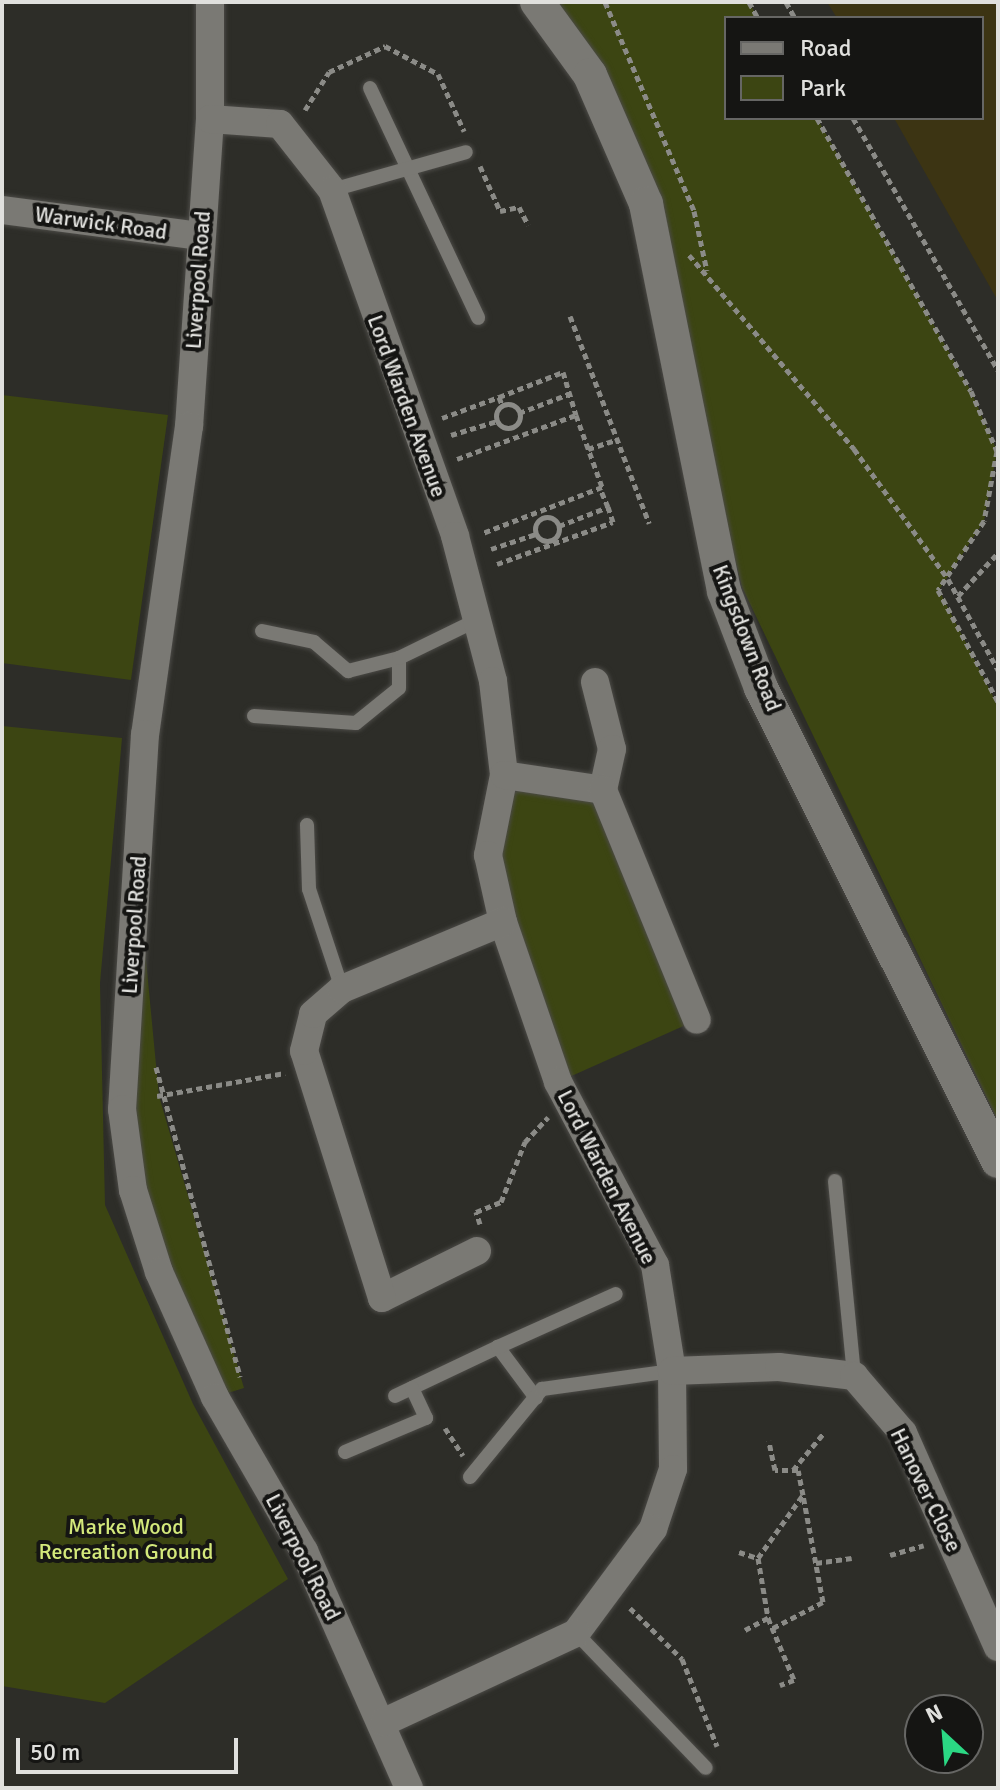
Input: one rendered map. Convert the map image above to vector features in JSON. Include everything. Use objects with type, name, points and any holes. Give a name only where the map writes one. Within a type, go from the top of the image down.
[{"type":"street","name":"Liverpool Road","points":[[210,2],[210,119],[189,426],[145,734],[122,1109],[133,1190],[159,1272],[215,1397],[304,1551],[384,1722],[409,1788]]},
{"type":"street","name":"Kingsdown Road","points":[[537,2],[590,75],[646,204],[717,563],[761,688],[998,1161]]},
{"type":"street","name":"Lord Warden Avenue","points":[[210,119],[280,124],[332,190],[457,543],[493,681],[504,775],[488,855],[503,922],[577,1121],[655,1265],[672,1371],[673,1469],[653,1529],[576,1633],[384,1722]]},
{"type":"street","name":"Warwick Road","points":[[2,210],[200,236]]},
{"type":"street","points":[[595,682],[612,749],[603,790],[697,1020]]},
{"type":"street","points":[[504,775],[603,790]]},
{"type":"street","points":[[477,1251],[382,1298],[305,1070],[313,1014],[342,989],[503,922]]},
{"type":"street","points":[[672,1371],[779,1367],[854,1376]]},
{"type":"street","name":"Hanover Close","points":[[854,1376],[903,1433],[998,1647]]},
{"type":"lane","points":[[370,88],[478,318]]},
{"type":"lane","points":[[332,190],[409,173],[470,150]]},
{"type":"lane","points":[[262,631],[314,642],[348,671],[399,658],[477,620]]},
{"type":"lane","points":[[254,716],[356,723],[399,688],[399,658]]},
{"type":"lane","points":[[307,825],[309,889],[342,989]]},
{"type":"lane","points":[[835,1181],[854,1376]]},
{"type":"lane","points":[[395,1396],[616,1294]]},
{"type":"lane","points":[[498,1347],[536,1398]]},
{"type":"lane","points":[[474,1473],[542,1389],[672,1371]]},
{"type":"lane","points":[[345,1452],[426,1418],[412,1388]]},
{"type":"lane","points":[[576,1633],[706,1768]]},
{"type":"path","points":[[605,2],[694,211],[707,272],[854,449],[948,579],[998,670]]},
{"type":"path","points":[[299,119],[329,72],[385,46],[438,74],[500,211],[519,207],[528,225]]},
{"type":"path","points":[[818,120],[971,391],[997,451],[984,521],[938,590],[998,702]]},
{"type":"path","points":[[854,120],[998,370]]},
{"type":"path","points":[[570,316],[649,523]]},
{"type":"path","points":[[442,418],[563,372],[613,522],[553,547],[497,564]]},
{"type":"path","points":[[509,428],[519,413],[569,394]]},
{"type":"path","points":[[497,421],[502,405],[499,397]]},
{"type":"path","points":[[502,405],[519,413]]},
{"type":"path","points":[[429,468],[576,415]]},
{"type":"path","points":[[451,435],[497,421],[509,428],[513,438]]},
{"type":"path","points":[[588,449],[618,439]]},
{"type":"path","points":[[457,543],[542,514],[600,488]]},
{"type":"path","points":[[553,547],[551,540],[559,526],[608,507]]},
{"type":"path","points":[[542,514],[559,526]]},
{"type":"path","points":[[536,534],[542,514]]},
{"type":"path","points":[[491,549],[536,534],[551,540]]},
{"type":"path","points":[[958,596],[998,553]]},
{"type":"path","points":[[154,1048],[159,1096],[244,1388],[215,1397]]},
{"type":"path","points":[[122,1109],[159,1096],[305,1070]]},
{"type":"path","points":[[477,1251],[484,1236],[476,1212],[501,1202],[525,1142],[550,1114],[577,1121]]},
{"type":"path","points":[[426,1418],[442,1419],[454,1447],[474,1473]]},
{"type":"path","points":[[769,1441],[775,1470],[792,1470],[823,1434]]},
{"type":"path","points":[[773,1628],[823,1602],[803,1495],[792,1470]]},
{"type":"path","points":[[780,1685],[794,1680],[768,1618],[758,1558],[803,1495]]},
{"type":"path","points":[[739,1552],[758,1558]]},
{"type":"path","points":[[816,1563],[852,1558]]},
{"type":"path","points":[[610,1588],[682,1659],[720,1752]]},
{"type":"path","points":[[745,1630],[768,1618]]},
{"type":"green space","points":[[537,2],[749,2],[757,16],[724,16],[724,120],[818,120],[971,391],[997,451],[984,521],[939,590],[998,706],[998,1121],[742,587],[646,204]]},
{"type":"green space","points":[[2,395],[168,415],[131,680],[2,663]]},
{"type":"green space","name":"Marke Wood Recreation Ground","points":[[2,726],[122,738],[100,983],[105,1205],[193,1404],[288,1579],[105,1703],[2,1686]]},
{"type":"green space","points":[[504,775],[603,790],[697,1020],[558,1082],[494,888]]},
{"type":"green space","points":[[144,939],[159,1096],[244,1388],[215,1397],[159,1272],[122,1109]]},
{"type":"sand","points":[[827,2],[998,2],[998,301],[895,120],[984,120],[984,16],[836,16]]}]
